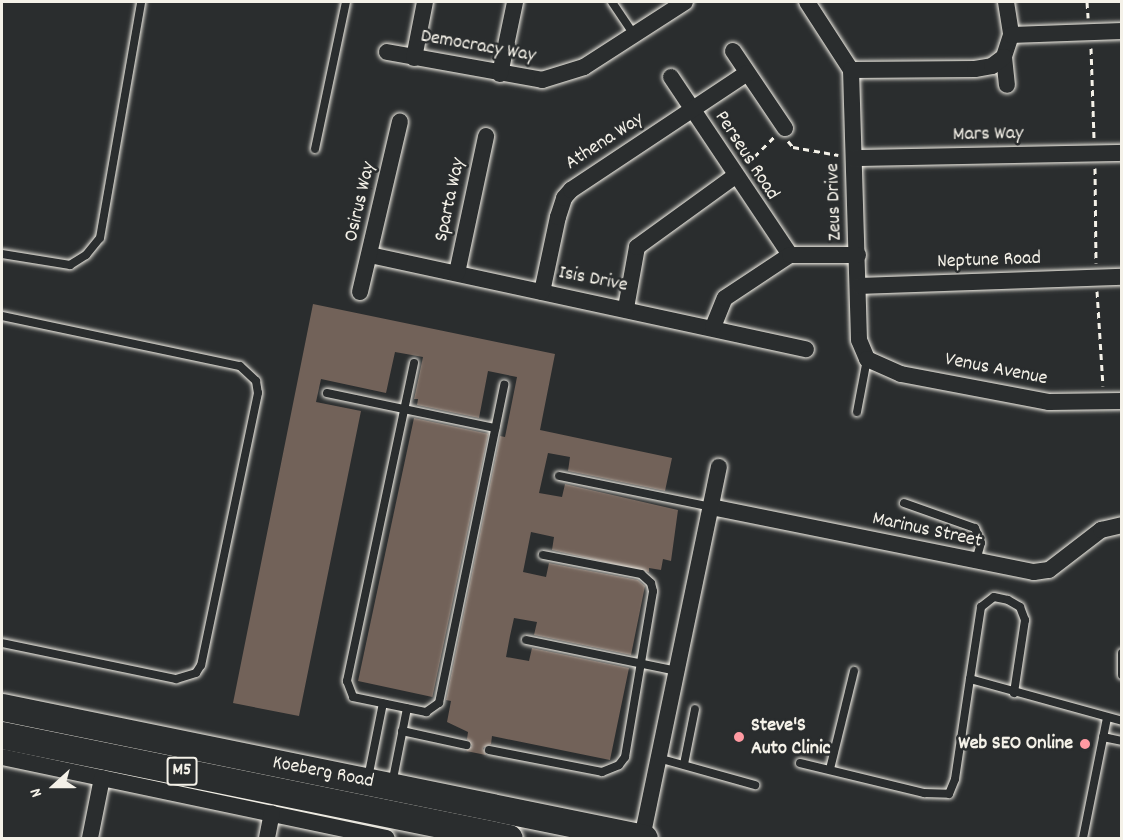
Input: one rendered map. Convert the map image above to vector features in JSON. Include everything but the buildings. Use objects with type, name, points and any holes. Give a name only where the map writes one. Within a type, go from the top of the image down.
[{"type":"main road","name":"Koeberg Road","points":[[2,707],[378,802],[509,838]]},
{"type":"main road","name":"Koeberg Road","points":[[2,735],[378,802],[643,838]]},
{"type":"street","points":[[414,58],[425,2]]},
{"type":"street","points":[[500,74],[515,2]]},
{"type":"street","name":"Democracy Way","points":[[387,52],[542,80],[565,76],[685,2]]},
{"type":"street","points":[[807,2],[851,70],[975,69],[992,66],[1004,57]]},
{"type":"street","points":[[1006,2],[1011,35],[1004,57],[1007,85]]},
{"type":"street","points":[[1011,35],[1122,32]]},
{"type":"street","points":[[733,51],[782,130]]},
{"type":"street","name":"Zeus Drive","points":[[851,70],[859,340],[867,359]]},
{"type":"street","name":"Athena Way","points":[[542,292],[564,198],[747,73]]},
{"type":"street","name":"Perseus Road","points":[[671,77],[735,176],[790,255]]},
{"type":"street","name":"Osirus Way","points":[[360,292],[400,122]]},
{"type":"street","name":"Sparta Way","points":[[456,273],[486,136]]},
{"type":"street","name":"Mars Way","points":[[855,158],[1122,153]]},
{"type":"street","points":[[626,308],[637,247],[735,176]]},
{"type":"street","name":"Isis Drive","points":[[370,255],[626,308],[806,349]]},
{"type":"street","points":[[713,327],[725,298],[790,255],[858,255]]},
{"type":"street","name":"Neptune Road","points":[[859,286],[1122,277]]},
{"type":"street","name":"Venus Avenue","points":[[867,359],[901,374],[1050,402],[1122,401]]},
{"type":"street","points":[[643,838],[719,467]]},
{"type":"street","name":"Marinus Street","points":[[711,507],[1034,572],[1048,570],[1101,530],[1122,525]]},
{"type":"street","points":[[2,757],[272,813],[378,802]]},
{"type":"street","points":[[90,838],[102,778]]},
{"type":"street","points":[[267,838],[272,813]]},
{"type":"lane","points":[[2,254],[70,265],[86,255],[100,238],[141,2]]},
{"type":"lane","points":[[315,149],[346,2]]},
{"type":"lane","points":[[612,2],[634,35]]},
{"type":"lane","points":[[2,315],[240,366],[256,381],[258,393],[201,665],[196,673],[176,679],[2,642]]},
{"type":"lane","name":"Zeus Drive","points":[[857,412],[867,359]]},
{"type":"lane","points":[[414,363],[347,681],[353,697],[426,712],[439,703],[443,694],[504,385]]},
{"type":"lane","points":[[327,393],[495,428]]},
{"type":"lane","points":[[559,476],[711,507]]},
{"type":"lane","points":[[904,502],[975,528],[981,543],[976,562]]},
{"type":"lane","points":[[489,750],[602,772],[619,765],[625,758],[654,591],[646,578],[543,555]]},
{"type":"lane","points":[[800,763],[924,793],[949,794],[955,779],[981,607],[994,597],[1008,600],[1020,607],[1025,620],[1014,693]]},
{"type":"lane","points":[[526,640],[676,671]]},
{"type":"lane","points":[[1122,653],[1122,675]]},
{"type":"lane","points":[[830,769],[854,671]]},
{"type":"lane","points":[[970,679],[1122,721]]},
{"type":"lane","points":[[378,802],[383,703]]},
{"type":"lane","points":[[378,802],[402,731],[407,708]]},
{"type":"lane","points":[[684,764],[695,709]]},
{"type":"lane","points":[[1083,838],[1107,718]]},
{"type":"lane","points":[[402,731],[466,744]]},
{"type":"lane","points":[[1103,736],[1122,741]]},
{"type":"lane","points":[[658,758],[755,785]]},
{"type":"path","points":[[1087,2],[1095,154],[1096,278],[1104,402]]},
{"type":"path","points":[[735,176],[782,130],[793,147],[855,158]]},
{"type":"place","name":"Steve'S Auto Clinic","points":[[739,737]]},
{"type":"place","name":"Web SEO Online","points":[[1085,744]]}]
